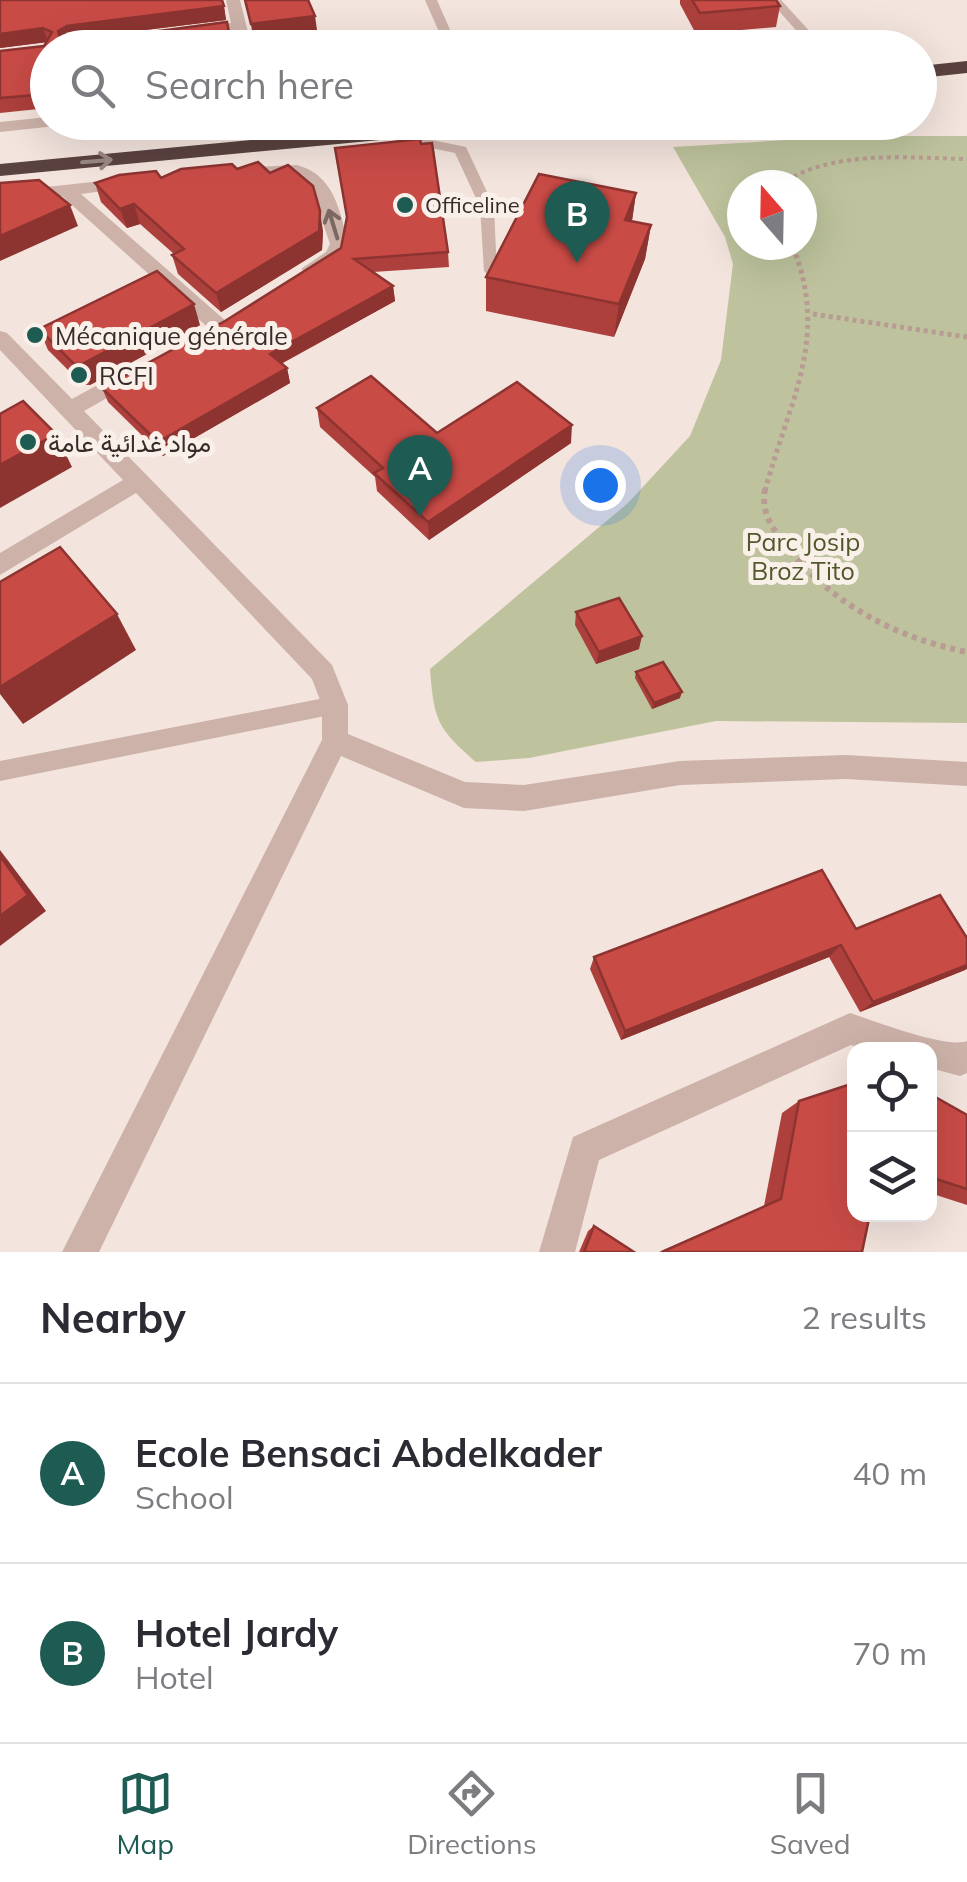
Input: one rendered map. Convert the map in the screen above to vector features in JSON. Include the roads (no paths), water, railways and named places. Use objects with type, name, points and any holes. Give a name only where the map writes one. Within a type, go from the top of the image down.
[{"type":"highway","points":[[937,70],[967,66]]},
{"type":"highway","points":[[937,87],[967,86]]},
{"type":"highway","points":[[0,150],[108,140]]},
{"type":"highway","points":[[0,170],[341,140]]},
{"type":"street","points":[[234,0],[242,30]]},
{"type":"street","points":[[208,30],[241,26]]},
{"type":"street","points":[[0,127],[30,124]]},
{"type":"street","points":[[212,151],[206,175],[300,168],[318,180],[338,244],[334,255],[301,276]]},
{"type":"street","points":[[0,197],[152,180]]},
{"type":"street","points":[[64,190],[220,327]]},
{"type":"street","points":[[0,338],[322,673],[335,706],[334,742],[80,1252]]},
{"type":"street","points":[[69,410],[153,364]]},
{"type":"street","points":[[0,565],[140,480]]},
{"type":"street","points":[[334,742],[464,795],[524,798],[680,772],[846,767],[967,774]]},
{"type":"street","points":[[557,1252],[584,1149],[850,1030],[893,1042]]},
{"type":"street","points":[[937,1054],[960,1060],[967,1057]]},
{"type":"lane","points":[[431,0],[444,30]]},
{"type":"lane","points":[[775,0],[802,30]]},
{"type":"lane","points":[[409,140],[461,150],[487,207],[492,271]]},
{"type":"lane","points":[[0,771],[335,706]]},
{"type":"place","name":"Officeline","points":[[405,205]]},
{"type":"place","name":"Hotel Jardy","points":[[577,263]]},
{"type":"place","name":"Mécanique générale","points":[[35,335]]},
{"type":"place","name":"RCFI","points":[[79,375]]},
{"type":"place","name":"مواد غدائية عامة","points":[[28,442]]},
{"type":"place","name":"Ecole Bensaci Abdelkader","points":[[420,517]]},
{"type":"park label","name":"Parc Josip Broz Tito","points":[[803,556]]}]
